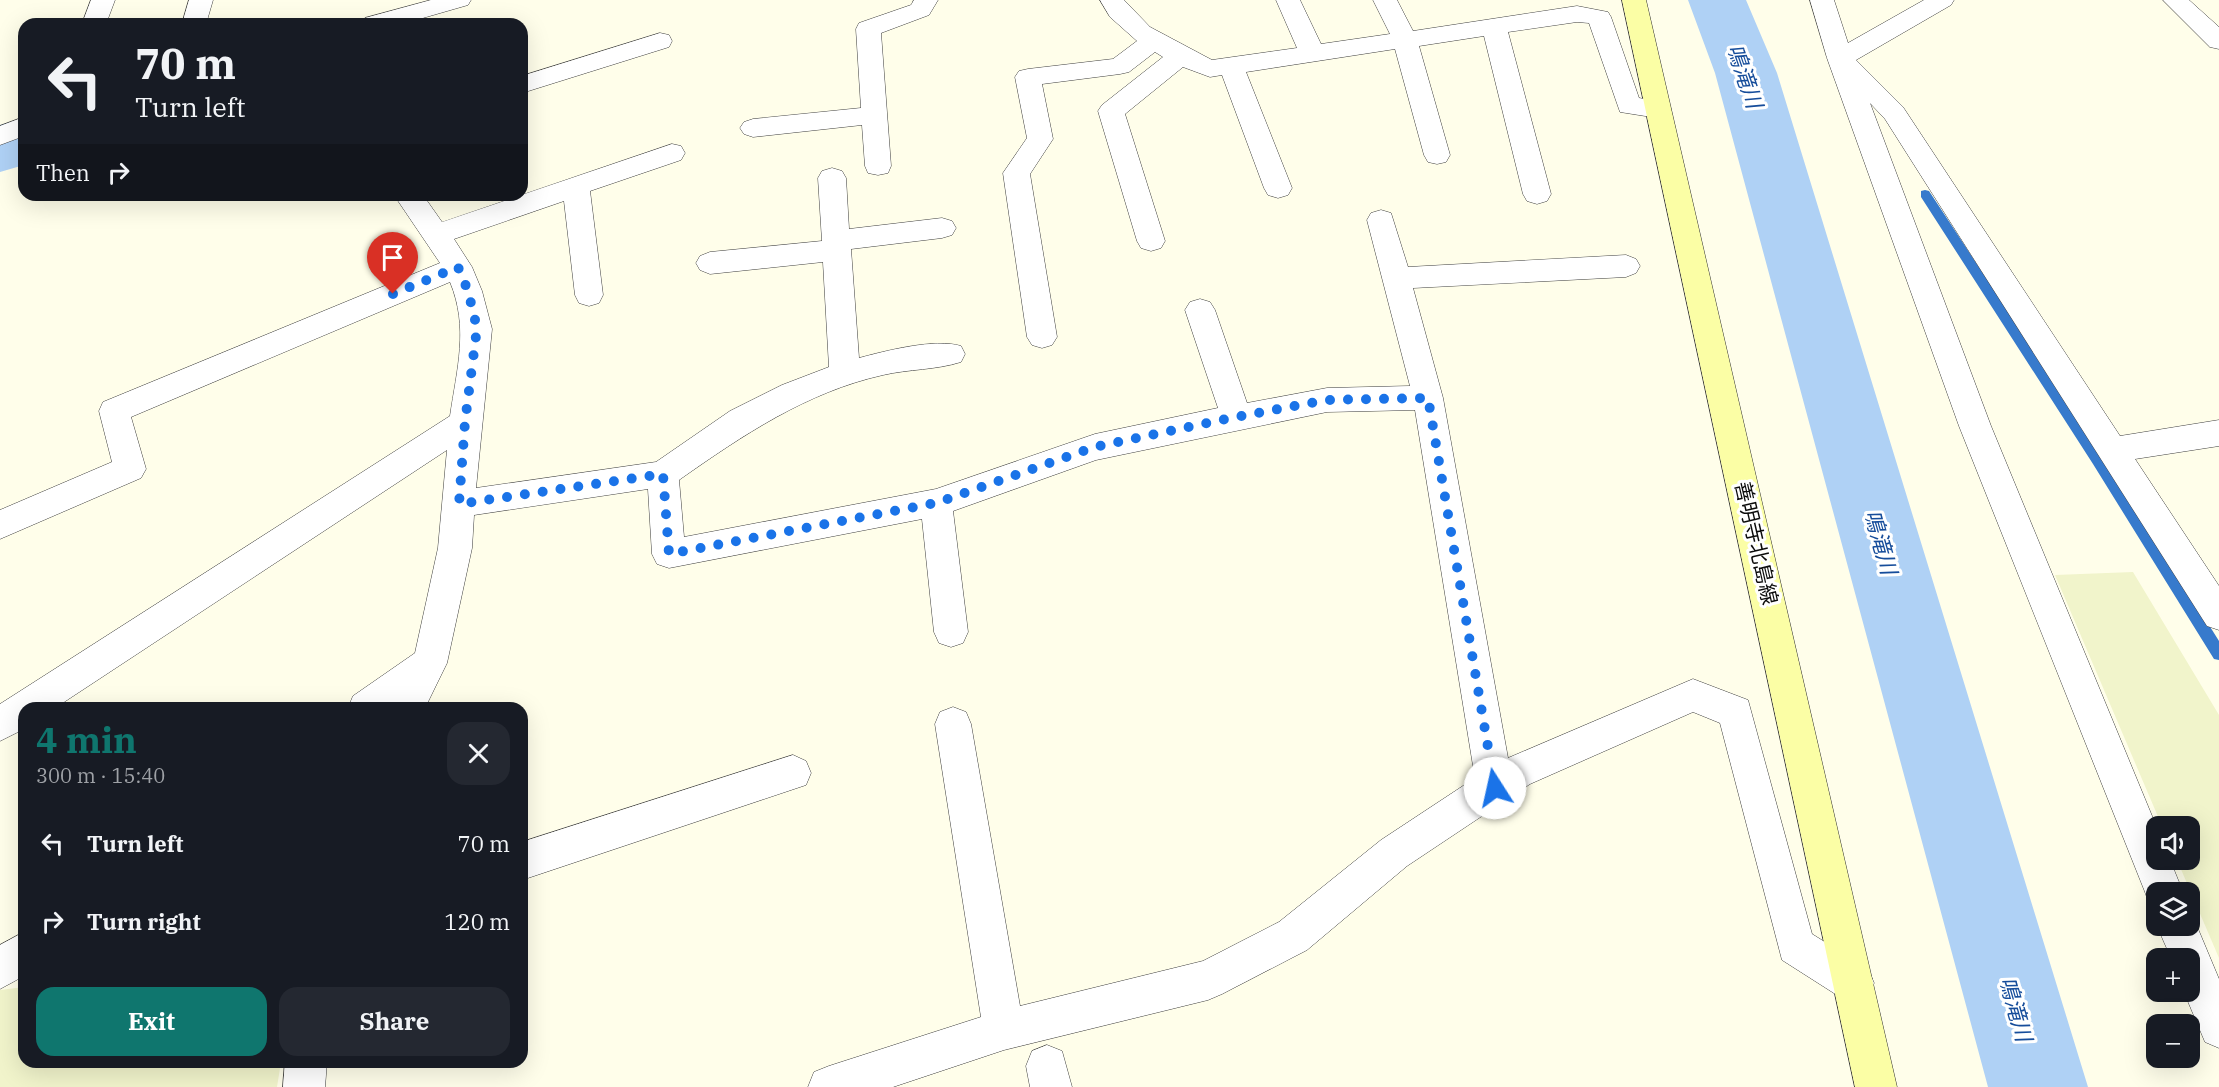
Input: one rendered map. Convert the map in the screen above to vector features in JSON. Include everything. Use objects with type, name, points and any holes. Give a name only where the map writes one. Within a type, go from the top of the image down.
[{"type":"main road","name":"善明寺北島線","points":[[1634,0],[1876,1087]]},
{"type":"street","points":[[96,18],[103,0]]},
{"type":"street","points":[[196,18],[201,0]]},
{"type":"street","points":[[395,18],[459,0]]},
{"type":"street","points":[[878,166],[868,29],[921,10],[926,0]]},
{"type":"street","points":[[1112,0],[1115,7],[1133,26],[1181,56],[1210,69],[1494,26],[1575,7],[1599,17],[1629,106],[1658,109]]},
{"type":"street","points":[[1288,0],[1312,53]]},
{"type":"street","points":[[1385,0],[1405,39],[1437,155]]},
{"type":"street","points":[[1822,0],[1840,58],[1975,426],[2160,882]]},
{"type":"street","points":[[1840,58],[1942,0]]},
{"type":"street","points":[[2175,0],[2219,41]]},
{"type":"street","points":[[1494,26],[1537,194]]},
{"type":"street","points":[[1042,337],[1016,173],[1040,139],[1028,77],[1120,66],[1155,40]]},
{"type":"street","points":[[528,83],[660,41]]},
{"type":"street","points":[[1151,241],[1111,111],[1181,56]]},
{"type":"street","points":[[1840,58],[1894,112],[2219,615]]},
{"type":"street","points":[[1232,67],[1278,188]]},
{"type":"street","points":[[753,128],[875,115]]},
{"type":"street","points":[[0,135],[18,128]]},
{"type":"street","points":[[435,235],[672,153]]},
{"type":"street","points":[[832,178],[845,374]]},
{"type":"street","points":[[576,186],[589,295]]},
{"type":"street","points":[[410,702],[430,663],[455,548],[465,422],[477,328],[468,291],[458,267],[412,201]]},
{"type":"street","points":[[1381,220],[1428,398],[1495,788]]},
{"type":"street","points":[[710,263],[942,228]]},
{"type":"street","points":[[0,525],[130,468],[114,411],[458,267]]},
{"type":"street","points":[[1396,278],[1626,267]]},
{"type":"street","points":[[1200,310],[1236,417]]},
{"type":"street","points":[[459,504],[663,474],[741,420],[793,394],[845,374],[884,363],[950,354]]},
{"type":"street","points":[[663,474],[669,554],[936,503],[1095,447],[1236,417],[1327,400],[1428,398]]},
{"type":"street","points":[[33,702],[465,422]]},
{"type":"street","points":[[2112,450],[2219,433]]},
{"type":"street","points":[[936,503],[951,632]]},
{"type":"street","points":[[375,702],[430,663]]},
{"type":"street","points":[[829,1087],[1004,1030],[1208,980],[1293,936],[1394,853],[1517,772],[1693,695],[1734,712],[1796,946],[1854,983]]},
{"type":"street","points":[[0,724],[18,712]]},
{"type":"street","points":[[953,724],[1004,1030]]},
{"type":"street","points":[[528,859],[794,773]]},
{"type":"street","points":[[2181,936],[2219,1028]]},
{"type":"street","points":[[0,969],[18,956]]},
{"type":"street","points":[[304,1087],[306,1068]]},
{"type":"green space","points":[[2133,572],[2219,715],[2219,958],[2200,914],[2200,882],[2186,882],[2181,870],[2200,870],[2200,816],[2158,816],[2055,575]]},
{"type":"green space","points":[[18,988],[18,1068],[280,1068],[277,1087],[0,1087],[0,990]]},
{"type":"waterway","name":"鳴滝川","points":[[1717,0],[1746,73],[2038,1087]]},
{"type":"waterway","points":[[0,150],[18,142]]},
{"type":"waterway","points":[[1925,194],[2098,460],[2219,654]]},
{"type":"route","points":[[393,294],[458,267],[468,291],[477,328],[465,422],[459,504],[663,474],[669,554],[936,503],[1095,447],[1236,417],[1327,400],[1428,398],[1495,788]]}]
